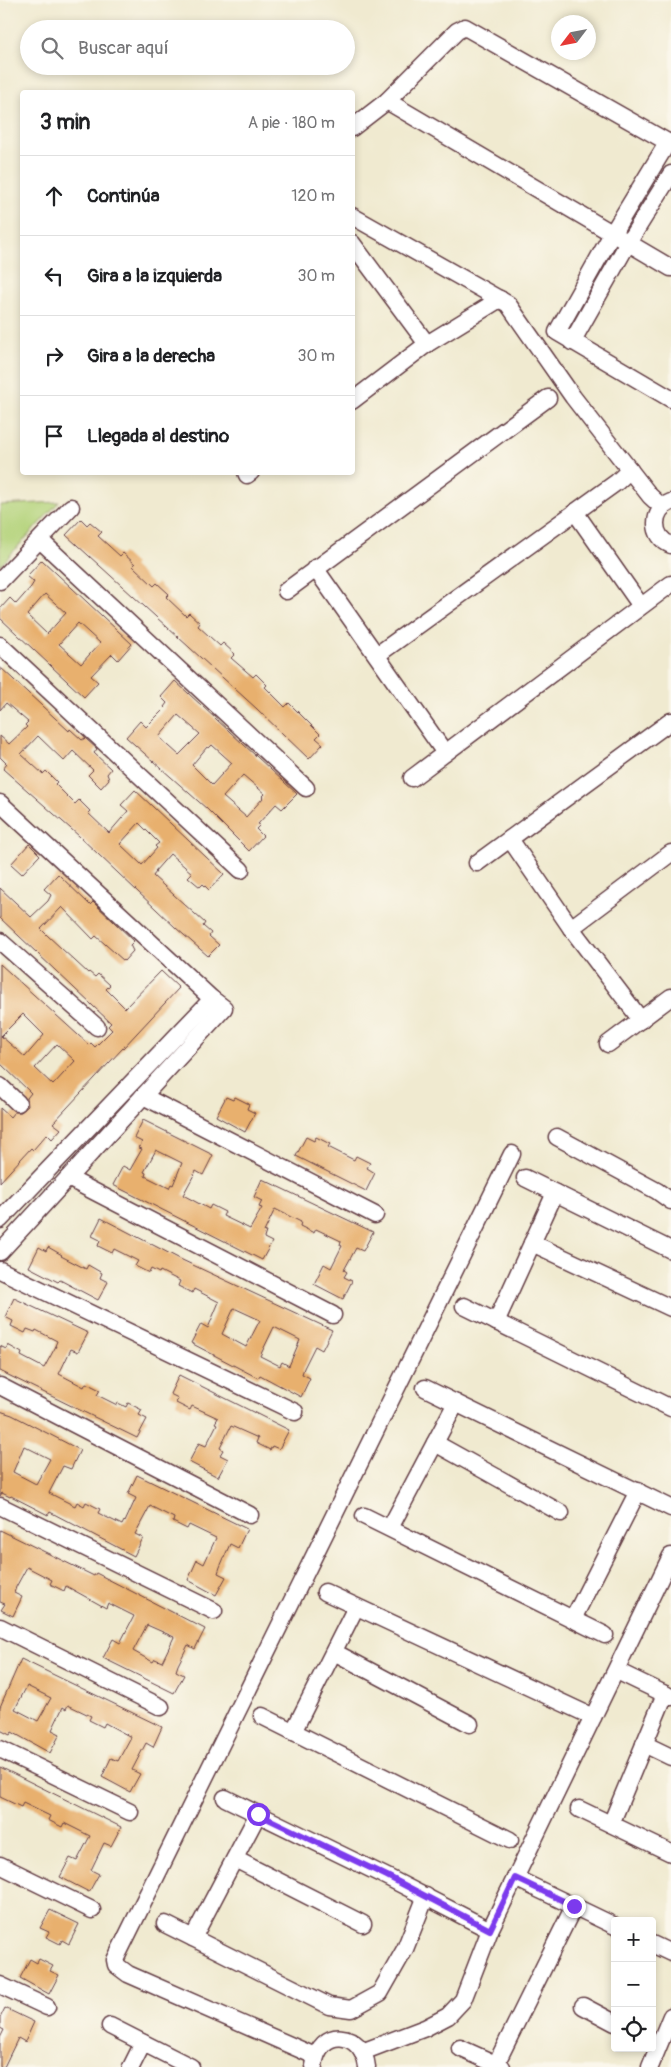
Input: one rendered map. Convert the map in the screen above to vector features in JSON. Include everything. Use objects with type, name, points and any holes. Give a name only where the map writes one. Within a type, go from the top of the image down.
[{"type":"street","points":[[355,126],[387,101],[457,31],[465,28],[670,143],[612,234],[557,332],[671,399]]},
{"type":"street","points":[[387,101],[671,268]]},
{"type":"street","points":[[572,342],[628,243],[671,174]]},
{"type":"street","points":[[355,218],[508,304],[573,397],[650,496],[667,504],[656,518],[656,530]]},
{"type":"street","points":[[355,247],[427,344]]},
{"type":"street","points":[[355,399],[427,344],[500,299]]},
{"type":"street","points":[[286,591],[548,398]]},
{"type":"street","points":[[377,655],[617,482],[630,470]]},
{"type":"street","points":[[650,496],[656,530],[663,541],[671,545]]},
{"type":"street","points":[[0,581],[71,507]]},
{"type":"street","points":[[575,512],[641,606]]},
{"type":"street","points":[[40,540],[306,788]]},
{"type":"street","points":[[315,568],[445,753]]},
{"type":"street","points":[[412,778],[671,584]]},
{"type":"street","points":[[0,645],[241,870]]},
{"type":"street","points":[[477,863],[671,721]]},
{"type":"street","points":[[0,802],[224,1008],[68,1178],[4,1241]]},
{"type":"street","points":[[510,840],[571,928],[641,1020]]},
{"type":"street","points":[[571,928],[671,853]]},
{"type":"street","points":[[0,940],[97,1027]]},
{"type":"street","points":[[608,1044],[671,997]]},
{"type":"street","points":[[0,1220],[212,999]]},
{"type":"street","points":[[0,1086],[18,1103]]},
{"type":"street","points":[[143,1096],[375,1215]]},
{"type":"street","points":[[557,1137],[657,1190],[671,1200]]},
{"type":"street","points":[[512,1154],[115,1960],[116,1965],[128,1974],[314,2061],[326,2041],[335,2036],[349,2040],[368,2062],[448,2016],[463,2000],[490,1930],[671,1556]]},
{"type":"street","points":[[68,1178],[333,1315]]},
{"type":"street","points":[[525,1178],[671,1250]]},
{"type":"street","points":[[496,1322],[556,1193]]},
{"type":"street","points":[[532,1243],[671,1308]]},
{"type":"street","points":[[0,1270],[295,1412]]},
{"type":"street","points":[[464,1306],[671,1408]]},
{"type":"street","points":[[0,1386],[250,1515]]},
{"type":"street","points":[[425,1388],[671,1508]]},
{"type":"street","points":[[390,1528],[456,1403]]},
{"type":"street","points":[[436,1443],[561,1513]]},
{"type":"street","points":[[573,1619],[638,1491]]},
{"type":"street","points":[[0,1506],[214,1611]]},
{"type":"street","points":[[364,1516],[605,1635]]},
{"type":"street","points":[[325,1592],[593,1718]]},
{"type":"street","points":[[293,1732],[356,1608]]},
{"type":"street","points":[[0,1627],[161,1707]]},
{"type":"street","points":[[334,1652],[470,1724]]},
{"type":"street","points":[[611,1824],[644,1744],[668,1696],[617,1671]]},
{"type":"street","points":[[262,1716],[510,1840]]},
{"type":"street","points":[[644,1744],[671,1757]]},
{"type":"street","points":[[0,1749],[130,1812]]},
{"type":"street","points":[[225,1798],[426,1896],[490,1930]]},
{"type":"street","points":[[579,1809],[671,1853]]},
{"type":"street","points":[[194,1938],[258,1814]]},
{"type":"street","points":[[235,1859],[363,1924]]},
{"type":"street","points":[[0,1865],[92,1910]]},
{"type":"street","points":[[515,1878],[611,1924]]},
{"type":"street","points":[[164,1924],[329,2006],[350,2009],[380,1993],[405,1949],[426,1896]]},
{"type":"street","points":[[460,2048],[499,2066],[574,1906]]},
{"type":"street","points":[[656,1946],[671,1954]]},
{"type":"street","points":[[0,1984],[48,2008]]},
{"type":"street","points":[[584,2006],[611,2021]]},
{"type":"street","points":[[656,2042],[671,2016]]},
{"type":"street","points":[[110,2026],[190,2067]]},
{"type":"street","points":[[131,2067],[143,2043]]},
{"type":"street","points":[[650,2067],[653,2052]]},
{"type":"green space","points":[[59,502],[0,566],[0,505]]},
{"type":"building","points":[[81,519],[87,525],[90,522],[102,532],[98,536],[120,556],[123,553],[135,564],[133,566],[154,586],[157,583],[169,594],[166,597],[186,616],[189,613],[200,623],[198,626],[220,646],[223,643],[235,654],[231,658],[253,677],[256,674],[267,685],[265,687],[285,707],[289,703],[320,734],[316,738],[323,744],[309,759],[257,709],[66,535]]},
{"type":"building","points":[[42,560],[132,644],[118,660],[112,654],[91,676],[98,682],[84,697],[0,618],[0,609],[10,598],[16,604],[31,587],[34,582],[27,576]],"holes":[[[45,594],[66,613],[47,634],[27,615]],[[78,623],[100,643],[81,664],[59,644]]]},
{"type":"building","points":[[0,667],[69,731],[70,729],[82,740],[85,738],[97,749],[94,753],[111,769],[107,774],[109,779],[101,788],[88,775],[93,770],[73,751],[64,761],[38,736],[21,754],[43,774],[46,771],[57,782],[55,784],[75,804],[79,800],[90,811],[88,813],[109,833],[128,811],[121,805],[135,790],[224,874],[209,890],[203,884],[200,887],[188,877],[192,873],[170,854],[153,876],[205,923],[203,926],[211,933],[209,936],[219,945],[208,956],[79,836],[3,769],[7,764],[0,757],[0,736],[9,744],[27,727],[25,725],[28,722],[6,703],[0,710]],"holes":[[[139,823],[159,843],[142,865],[120,844]]]},
{"type":"building","points":[[175,681],[297,794],[282,809],[276,804],[258,824],[260,825],[256,829],[263,836],[249,851],[207,809],[126,737],[140,721],[146,727],[165,708],[167,703],[161,697]],"holes":[[[178,715],[200,734],[179,755],[159,737]],[[212,745],[232,763],[212,785],[192,765],[207,747],[209,748]],[[243,775],[265,794],[246,817],[223,797]]]},
{"type":"building","points":[[29,844],[40,855],[22,874],[11,864]]},
{"type":"building","points":[[58,874],[90,905],[93,902],[134,941],[130,945],[133,951],[124,961],[96,936],[93,939],[62,907],[41,929],[88,973],[95,977],[98,974],[110,985],[106,989],[125,1008],[161,971],[179,988],[53,1123],[61,1129],[52,1139],[47,1134],[33,1150],[31,1148],[0,1182],[0,1108],[10,1117],[14,1112],[21,1112],[28,1106],[27,1098],[31,1093],[0,1063],[0,964],[89,1045],[91,1043],[95,1047],[112,1030],[108,1026],[111,1023],[0,918],[0,888],[31,917],[48,901],[51,895],[44,889]],"holes":[[[23,1014],[44,1035],[25,1057],[1,1036]],[[57,1044],[75,1061],[53,1085],[35,1068]]]},
{"type":"building","points":[[226,1097],[233,1100],[235,1097],[249,1104],[247,1109],[255,1113],[245,1132],[216,1116]]},
{"type":"building","points":[[143,1120],[213,1155],[203,1175],[196,1171],[183,1195],[209,1209],[211,1205],[225,1212],[223,1216],[250,1229],[262,1208],[259,1207],[262,1201],[254,1197],[262,1179],[373,1232],[363,1251],[356,1248],[344,1270],[347,1272],[344,1277],[352,1281],[343,1299],[314,1284],[324,1264],[331,1268],[342,1246],[340,1245],[341,1241],[316,1229],[314,1233],[300,1226],[301,1222],[275,1209],[264,1232],[266,1232],[264,1238],[272,1242],[262,1260],[113,1185],[123,1166],[130,1170],[142,1149],[139,1148],[142,1142],[134,1138]],"holes":[[[156,1150],[182,1163],[173,1185],[171,1184],[169,1188],[145,1176],[146,1173],[144,1172]]]},
{"type":"building","points":[[306,1137],[314,1141],[316,1137],[330,1144],[328,1147],[354,1160],[356,1156],[370,1163],[367,1168],[375,1173],[366,1191],[296,1156]]},
{"type":"building","points":[[101,1218],[180,1259],[332,1330],[322,1350],[315,1346],[304,1368],[302,1374],[310,1378],[301,1397],[260,1375],[258,1378],[191,1343],[201,1324],[208,1328],[219,1302],[194,1289],[192,1293],[178,1286],[180,1281],[160,1271],[159,1273],[151,1269],[149,1273],[135,1266],[138,1261],[114,1249],[112,1253],[98,1246],[100,1240],[92,1236]],"holes":[[[234,1308],[260,1320],[246,1347],[222,1334]],[[274,1327],[300,1340],[289,1366],[282,1362],[280,1366],[260,1356]]]},
{"type":"building","points":[[39,1247],[46,1251],[48,1247],[86,1269],[88,1265],[102,1273],[100,1278],[108,1282],[98,1300],[60,1280],[58,1282],[29,1267]]},
{"type":"building","points":[[14,1298],[88,1333],[78,1352],[71,1349],[59,1374],[84,1387],[86,1383],[100,1390],[97,1395],[117,1405],[118,1403],[126,1407],[128,1403],[142,1410],[139,1415],[147,1419],[137,1438],[0,1371],[0,1346],[6,1349],[8,1345],[22,1353],[21,1356],[44,1368],[57,1341],[36,1330],[35,1332],[27,1329],[25,1333],[11,1326],[13,1321],[5,1317]]},
{"type":"building","points":[[179,1375],[289,1430],[279,1449],[272,1446],[270,1450],[256,1443],[258,1438],[231,1426],[220,1448],[223,1450],[220,1455],[228,1459],[218,1477],[189,1462],[199,1443],[206,1446],[218,1418],[192,1406],[190,1410],[176,1403],[178,1398],[170,1394]]},
{"type":"building","points":[[0,1411],[12,1415],[80,1450],[71,1469],[63,1466],[49,1493],[75,1506],[77,1502],[84,1506],[86,1502],[100,1509],[98,1513],[122,1525],[136,1498],[128,1494],[137,1475],[247,1529],[238,1548],[230,1544],[218,1573],[226,1577],[216,1595],[188,1580],[197,1560],[204,1564],[216,1538],[189,1525],[187,1529],[173,1522],[174,1518],[150,1506],[135,1534],[143,1538],[134,1556],[50,1512],[48,1515],[2,1493],[0,1496]],"holes":[[[24,1446],[50,1459],[36,1484],[13,1472]]]},
{"type":"building","points":[[0,1530],[94,1576],[96,1573],[205,1629],[195,1649],[188,1645],[178,1665],[176,1671],[184,1675],[174,1693],[103,1658],[113,1639],[120,1643],[134,1616],[108,1603],[106,1608],[66,1586],[64,1591],[50,1584],[52,1580],[27,1567],[14,1593],[22,1597],[13,1616],[1,1610],[5,1604],[0,1602]],"holes":[[[147,1625],[174,1637],[162,1662],[155,1659],[153,1662],[133,1651]]]},
{"type":"building","points":[[21,1659],[162,1727],[153,1747],[146,1743],[132,1770],[140,1774],[130,1792],[102,1777],[111,1758],[118,1761],[131,1737],[105,1723],[103,1727],[89,1720],[91,1716],[68,1705],[66,1709],[63,1707],[52,1730],[60,1734],[50,1753],[12,1732],[10,1735],[0,1730],[0,1707]],"holes":[[[27,1686],[51,1698],[38,1721],[15,1709]]]},
{"type":"building","points":[[0,1767],[121,1827],[111,1846],[104,1843],[91,1870],[99,1874],[89,1892],[60,1877],[70,1858],[77,1861],[90,1836],[64,1823],[62,1827],[48,1820],[50,1816],[23,1803],[21,1807],[0,1797]]},
{"type":"building","points":[[50,1910],[79,1924],[69,1944],[62,1940],[60,1944],[46,1937],[49,1932],[40,1928]]},
{"type":"building","points":[[30,1959],[37,1963],[39,1959],[53,1966],[50,1971],[59,1975],[49,1994],[20,1978]]},
{"type":"building","points":[[5,2008],[34,2022],[25,2042],[18,2038],[4,2067],[0,2067],[0,2038],[4,2030],[0,2028],[0,2018]]},
{"type":"route","points":[[258,1814],[387,1876],[490,1930],[515,1878],[574,1906]]}]
